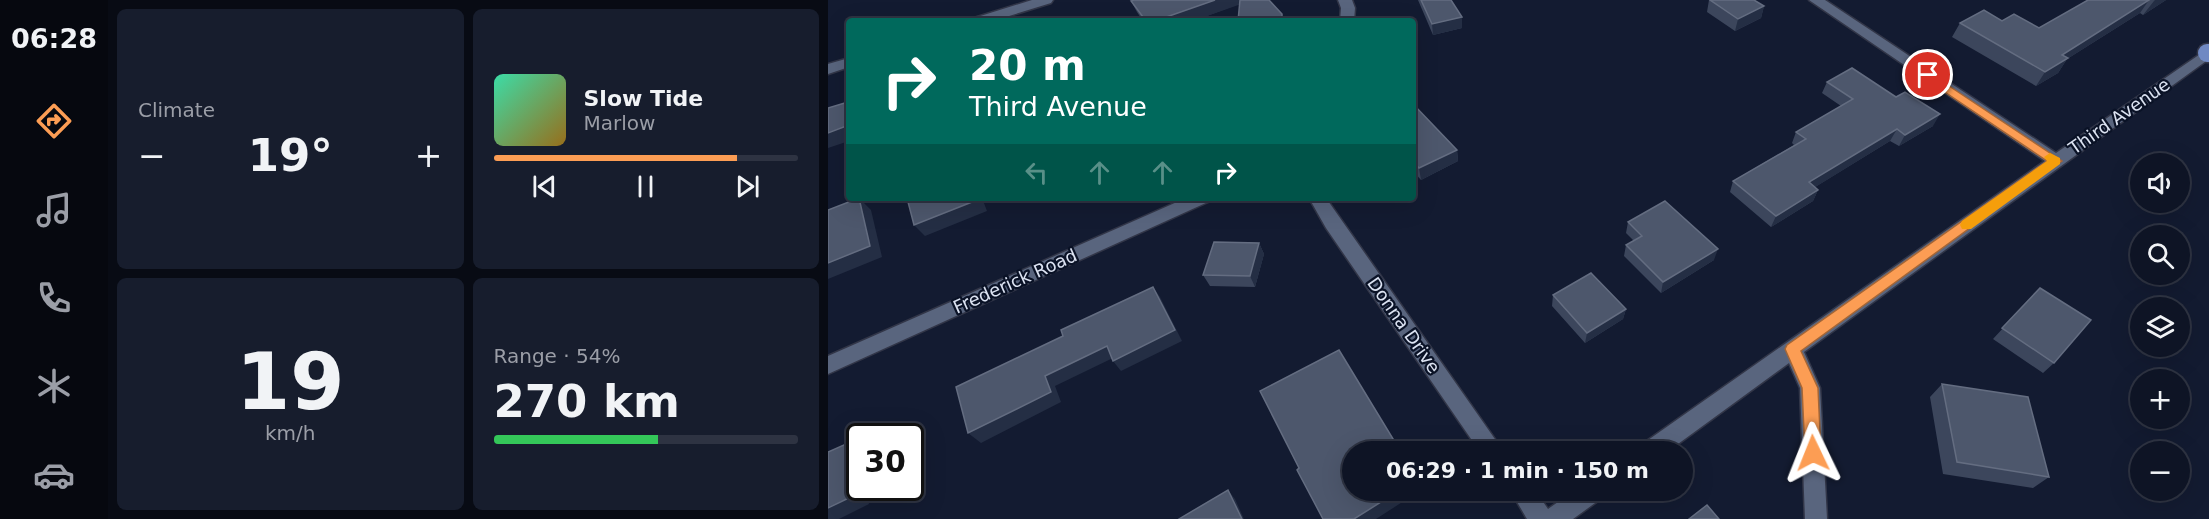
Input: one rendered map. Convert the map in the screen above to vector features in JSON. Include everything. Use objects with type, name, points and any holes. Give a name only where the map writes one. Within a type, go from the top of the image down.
[{"type":"street","points":[[989,18],[1046,0]]},
{"type":"street","points":[[1345,0],[1348,8],[1347,18]]},
{"type":"street","points":[[1816,0],[2056,161]]},
{"type":"street","name":"Third Avenue","points":[[1664,441],[2208,52]]},
{"type":"street","points":[[828,69],[846,63]]},
{"type":"street","name":"Frederick Road","points":[[828,365],[1195,201]]},
{"type":"street","name":"Donna Drive","points":[[1319,201],[1485,441]]},
{"type":"street","points":[[1793,349],[1810,388],[1816,519]]},
{"type":"street","points":[[1529,501],[1541,519]]},
{"type":"street","points":[[1554,519],[1579,501]]},
{"type":"building","points":[[1215,0],[1164,18],[1144,18],[1131,1]]},
{"type":"building","points":[[1240,0],[1269,0],[1282,14],[1282,18],[1238,18]]},
{"type":"building","points":[[1421,0],[1451,0],[1462,17],[1432,24]]},
{"type":"building","points":[[1710,0],[1754,0],[1764,6],[1738,19]]},
{"type":"building","points":[[2088,0],[2149,0],[2062,55],[2068,58],[2045,72],[1960,23],[1984,10],[2002,21],[2014,14],[2039,28]]},
{"type":"building","points":[[1852,68],[1896,97],[1905,92],[1940,114],[1905,135],[1897,129],[1809,182],[1818,190],[1776,216],[1733,181],[1806,139],[1796,132],[1853,99],[1827,82]]},
{"type":"building","points":[[846,103],[846,126],[828,133],[828,108]]},
{"type":"building","points":[[1416,107],[1457,150],[1419,168],[1416,164]]},
{"type":"building","points":[[851,201],[860,201],[870,246],[828,263],[828,210]]},
{"type":"building","points":[[908,201],[974,201],[914,225]]},
{"type":"building","points":[[1665,201],[1718,249],[1663,282],[1626,245],[1642,236],[1628,222]]},
{"type":"building","points":[[1214,242],[1259,243],[1250,276],[1203,275]]},
{"type":"building","points":[[1591,273],[1626,309],[1587,333],[1553,295]]},
{"type":"building","points":[[1153,287],[1175,330],[1113,361],[1107,346],[1045,376],[1051,392],[968,433],[956,387],[1063,336],[1061,330]]},
{"type":"building","points":[[2040,288],[2091,320],[2054,363],[2002,328]]},
{"type":"building","points":[[1339,350],[1394,441],[1342,441],[1342,501],[1383,501],[1354,519],[1323,519],[1260,391]]},
{"type":"building","points":[[1942,384],[2028,397],[2049,477],[1957,462]]},
{"type":"building","points":[[846,444],[846,499],[828,508],[828,452]]},
{"type":"building","points":[[1228,490],[1242,519],[1179,519]]},
{"type":"building","points":[[1707,505],[1719,519],[1689,519]]},
{"type":"slow traffic","points":[[1966,225],[2056,161],[2050,157]]},
{"type":"route","points":[[1813,453],[1810,388],[1793,349],[2056,161],[1928,75]]}]
